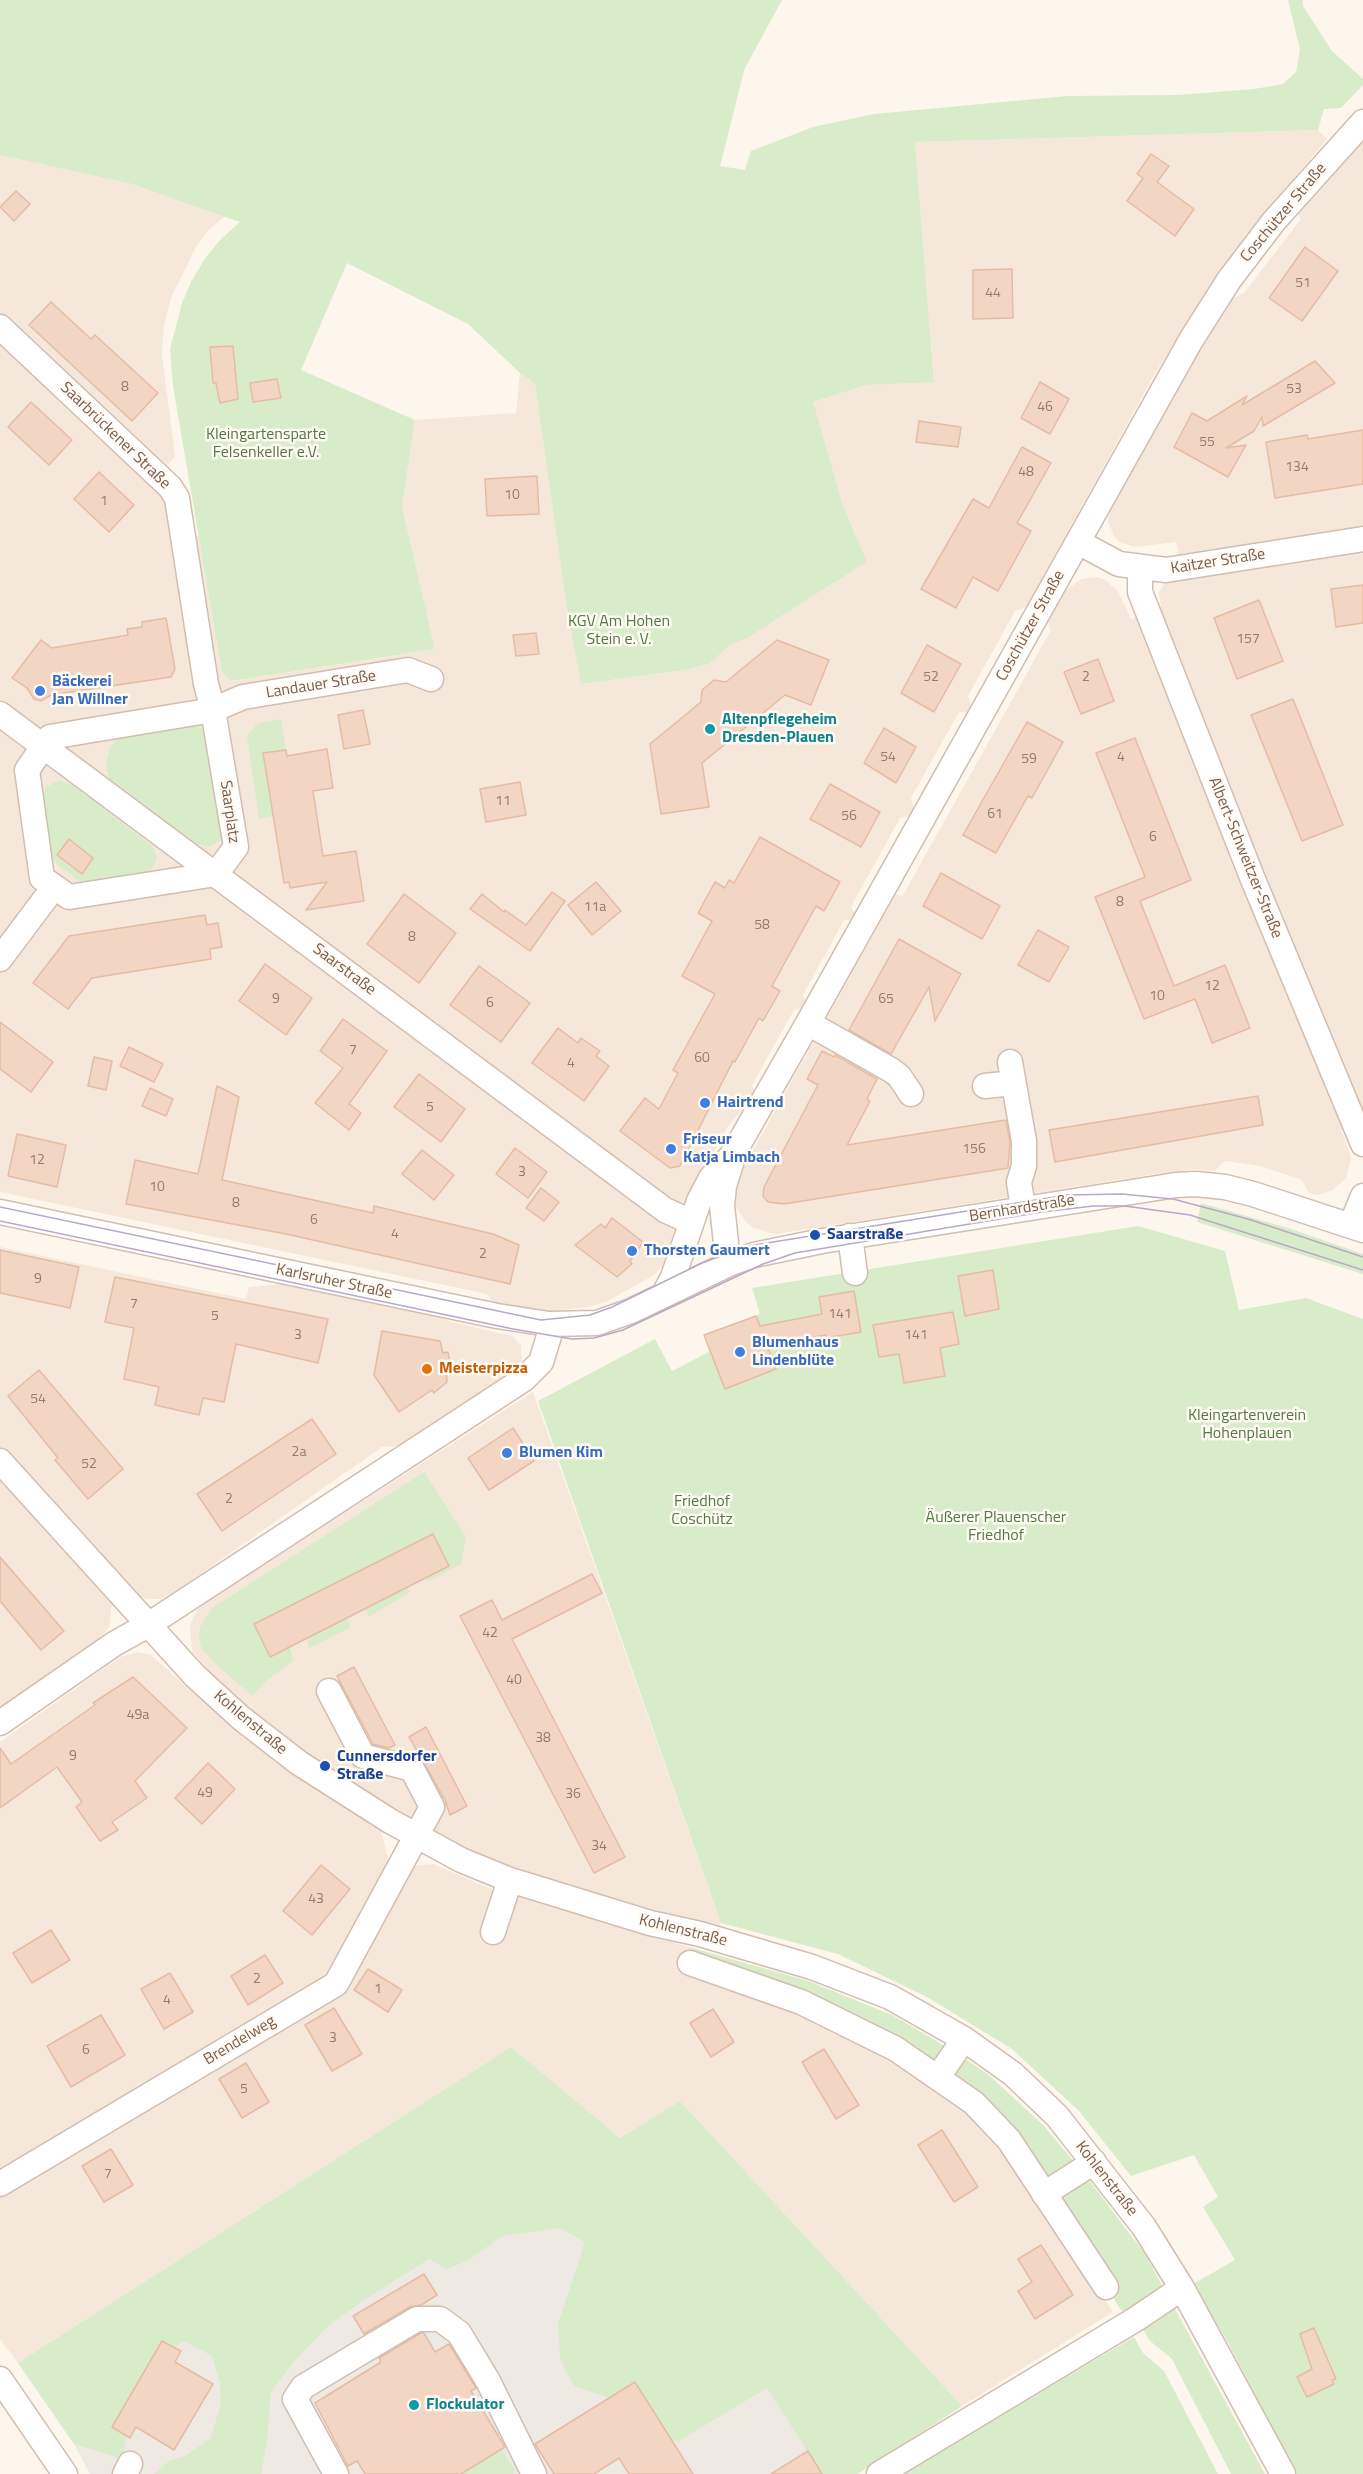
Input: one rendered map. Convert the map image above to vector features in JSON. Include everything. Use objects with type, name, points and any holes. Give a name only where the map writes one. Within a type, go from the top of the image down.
[{"type":"street","name":"Coschützer Straße","points":[[664,1294],[673,1277],[691,1222],[711,1178],[733,1154],[1191,340],[1229,280],[1274,221],[1363,122]]},
{"type":"street","name":"Saarbrückener Straße","points":[[0,327],[170,487],[177,498],[206,684],[213,710]]},
{"type":"street","name":"Kaitzer Straße","points":[[1078,542],[1119,564],[1166,570],[1363,539]]},
{"type":"street","name":"Albert-Schweitzer-Straße","points":[[1140,568],[1140,592],[1252,877],[1363,1144]]},
{"type":"street","name":"Landauer Straße","points":[[213,710],[243,698],[408,670],[430,679]]},
{"type":"street","points":[[213,710],[50,737],[27,770],[42,878],[69,897],[216,874]]},
{"type":"street","name":"Saarplatz","points":[[213,710],[236,847],[216,874]]},
{"type":"street","name":"Saarstraße","points":[[0,714],[665,1210],[691,1222]]},
{"type":"street","points":[[0,959],[54,887]]},
{"type":"street","points":[[808,1023],[891,1070],[911,1094]]},
{"type":"street","points":[[985,1086],[1012,1073],[1024,1142],[1024,1166],[1019,1182],[1023,1209]]},
{"type":"street","name":"Coschützer Straße","points":[[731,1263],[727,1253],[722,1205],[724,1186],[733,1154]]},
{"type":"street","name":"Bernhardstraße","points":[[664,1294],[731,1263],[754,1255],[850,1236],[1196,1184],[1225,1187],[1253,1194],[1357,1227],[1363,1196]]},
{"type":"street","name":"Karlsruher Straße","points":[[0,1212],[497,1316],[549,1324],[597,1323],[631,1311],[664,1294]]},
{"type":"street","points":[[850,1236],[855,1273]]},
{"type":"street","points":[[0,1723],[114,1644],[148,1625],[524,1379],[541,1362],[549,1336],[549,1324]]},
{"type":"street","name":"Kohlenstraße","points":[[0,1461],[195,1676],[241,1718],[299,1763],[417,1837],[460,1860],[510,1880],[650,1923],[700,1934],[812,1967],[890,1996],[964,2039],[1013,2074],[1057,2116],[1144,2228],[1182,2288],[1283,2474]]},
{"type":"street","name":"Brendelweg","points":[[0,2184],[336,1984],[432,1807],[412,1769],[363,1756],[329,1691]]},
{"type":"street","points":[[493,1932],[510,1880]]},
{"type":"street","points":[[690,1963],[801,2002],[896,2049],[974,2103],[1009,2140],[1106,2287]]},
{"type":"street","points":[[801,2002],[812,1967]]},
{"type":"street","points":[[938,2077],[964,2039]]},
{"type":"street","points":[[1044,2194],[1094,2162]]},
{"type":"street","points":[[879,2474],[1136,2319],[1182,2288]]},
{"type":"street","points":[[336,2474],[295,2399],[303,2386],[417,2319],[440,2319],[459,2333],[488,2381],[534,2474]]},
{"type":"street","points":[[0,2379],[65,2474]]},
{"type":"shaded area","points":[[1318,130],[1327,139],[1253,227],[1207,291],[1154,375],[1026,607],[1015,611],[968,696],[971,704],[967,712],[959,712],[911,798],[914,808],[909,816],[900,818],[851,907],[855,913],[852,920],[844,920],[803,995],[806,1003],[802,1009],[794,1010],[752,1085],[755,1093],[727,1128],[690,1198],[671,1258],[654,1275],[606,1302],[588,1307],[542,1312],[493,1304],[487,1294],[0,1192],[0,155],[132,184],[225,216],[208,231],[196,247],[171,298],[164,326],[162,354],[175,456],[154,481],[164,491],[177,540],[199,536],[222,673],[233,681],[435,649],[402,506],[415,420],[516,413],[520,373],[535,384],[566,603],[582,684],[685,670],[709,664],[730,645],[776,620],[867,562],[843,506],[812,402],[866,385],[934,381],[915,142]]},
{"type":"shaded area","points":[[1363,139],[1363,1122],[1341,1130],[1351,1157],[1346,1178],[1333,1190],[1317,1195],[1309,1193],[1302,1180],[1260,1166],[1225,1161],[1214,1171],[1196,1169],[1155,1174],[774,1234],[754,1228],[746,1222],[736,1207],[734,1190],[737,1179],[896,894],[902,897],[1051,630],[1048,620],[1065,591],[1081,579],[1097,577],[1105,580],[1118,591],[1131,619],[1161,607],[1159,592],[1164,584],[1183,578],[1176,542],[1135,547],[1120,542],[1114,536],[1108,521],[1111,505],[1180,383],[1232,299],[1244,293],[1301,219],[1297,214]]},
{"type":"shaded area","points":[[0,1247],[246,1299],[249,1287],[284,1284],[435,1316],[512,1336],[521,1345],[522,1361],[514,1373],[401,1446],[382,1447],[176,1591],[159,1599],[146,1599],[132,1591],[111,1608],[110,1626],[95,1643],[0,1708]]},
{"type":"shaded area","points":[[533,1392],[721,1923],[718,1931],[555,1884],[430,1832],[337,1777],[287,1740],[243,1703],[206,1668],[192,1651],[190,1625],[197,1610],[212,1598]]},
{"type":"shaded area","points":[[137,1652],[151,1655],[210,1708],[269,1755],[381,1830],[388,1858],[382,1874],[400,1883],[413,1866],[433,1864],[491,1889],[689,1947],[691,1955],[726,1982],[886,2050],[949,2092],[1008,2145],[1113,2312],[962,2406],[680,2101],[620,2138],[511,2047],[18,2363],[0,2339],[0,1742],[120,1657]]},
{"type":"shaded area","points":[[511,2047],[620,2138],[680,2101],[962,2406],[858,2474],[90,2474],[74,2444],[18,2363]]},
{"type":"green space","points":[[0,0],[782,0],[744,70],[720,166],[745,170],[751,151],[813,127],[874,114],[1067,96],[1178,95],[1254,89],[1283,84],[1296,72],[1300,50],[1288,0],[1303,0],[1303,6],[1332,51],[1363,79],[1363,85],[1341,108],[1324,109],[1318,130],[915,142],[934,382],[866,385],[813,402],[843,506],[867,562],[747,638],[730,645],[709,664],[685,670],[581,684],[566,603],[535,384],[520,373],[468,324],[347,263],[301,370],[415,420],[402,506],[435,649],[232,681],[222,673],[173,386],[170,349],[182,303],[191,282],[219,241],[240,222],[132,184],[0,155]]},
{"type":"green space","points":[[281,719],[286,750],[263,754],[273,816],[259,819],[247,736],[258,723]]},
{"type":"green space","points":[[188,724],[205,729],[225,834],[220,841],[208,847],[196,843],[109,778],[107,770],[106,763],[110,747],[119,738]]},
{"type":"green space","points":[[59,780],[73,785],[152,846],[157,858],[153,868],[143,873],[87,883],[78,880],[58,865],[51,855],[43,797],[46,787]]},
{"type":"green space","points":[[1201,1203],[1288,1228],[1363,1254],[1363,1274],[1197,1222]]},
{"type":"green space","points":[[1138,1226],[1225,1251],[1239,1310],[1306,1298],[1363,1319],[1363,2474],[1297,2474],[1226,2339],[1193,2284],[1235,2260],[1203,2207],[1218,2197],[1194,2155],[1131,2176],[1079,2111],[1012,2049],[927,1997],[838,1954],[721,1923],[538,1401],[655,1339],[672,1371],[709,1352],[704,1335],[760,1314],[752,1288]]},
{"type":"green space","points":[[424,1472],[466,1537],[461,1564],[428,1582],[426,1578],[449,1566],[432,1534],[254,1624],[270,1656],[290,1647],[293,1661],[267,1680],[252,1696],[202,1649],[199,1639],[200,1627],[212,1608]]},
{"type":"green space","points":[[407,1587],[410,1592],[369,1617],[365,1609]]},
{"type":"green space","points":[[346,1618],[351,1627],[310,1648],[306,1639]]},
{"type":"green space","points":[[689,1947],[808,1981],[892,2015],[989,2075],[1044,2126],[1082,2171],[1145,2254],[1265,2474],[1231,2474],[1172,2359],[1150,2341],[1136,2319],[1121,2310],[1009,2140],[974,2103],[691,1955]]},
{"type":"green space","points":[[511,2047],[620,2138],[680,2101],[962,2406],[857,2474],[822,2474],[767,2388],[679,2441],[672,2440],[636,2382],[609,2398],[574,2386],[560,2359],[558,2323],[585,2242],[560,2228],[502,2236],[467,2261],[447,2269],[429,2259],[329,2325],[299,2356],[271,2391],[267,2442],[261,2474],[154,2474],[169,2461],[183,2457],[210,2439],[221,2404],[220,2383],[212,2356],[184,2341],[153,2363],[131,2395],[123,2459],[74,2444],[18,2363]]},
{"type":"green space","points":[[1134,2337],[1143,2353],[1164,2371],[1218,2474],[903,2474]]},
{"type":"green space","points":[[502,2449],[514,2469],[513,2474],[461,2474]]},
{"type":"building","points":[[1151,154],[1169,166],[1157,182],[1194,209],[1175,236],[1127,201],[1143,178],[1137,174]]},
{"type":"building","points":[[16,191],[30,204],[14,221],[0,207]]},
{"type":"building","points":[[1305,247],[1338,271],[1302,321],[1269,298]]},
{"type":"building","points":[[1012,269],[1013,318],[973,319],[973,270]]},
{"type":"building","points":[[51,302],[91,339],[95,335],[158,393],[132,421],[29,325]]},
{"type":"building","points":[[233,346],[238,399],[220,403],[216,383],[213,383],[210,347]]},
{"type":"building","points":[[1315,361],[1335,383],[1263,426],[1262,417],[1254,431],[1226,448],[1246,445],[1228,477],[1174,447],[1192,413],[1207,421],[1247,396],[1242,405]]},
{"type":"building","points":[[277,379],[281,398],[253,402],[250,383]]},
{"type":"building","points":[[1040,382],[1069,399],[1050,434],[1021,418]]},
{"type":"building","points":[[31,402],[72,440],[49,465],[8,427]]},
{"type":"building","points":[[919,421],[961,427],[958,447],[916,442]]},
{"type":"building","points":[[1363,430],[1363,484],[1275,498],[1266,442],[1307,435],[1308,439]]},
{"type":"building","points":[[1022,447],[1051,463],[1017,523],[1031,531],[998,591],[973,577],[956,608],[921,589],[973,499],[989,508]]},
{"type":"building","points":[[99,472],[134,505],[109,532],[74,499]]},
{"type":"building","points":[[537,476],[539,514],[487,516],[485,479]]},
{"type":"building","points":[[1363,585],[1363,623],[1336,627],[1331,589]]},
{"type":"building","points":[[1259,600],[1283,661],[1237,679],[1214,618]]},
{"type":"building","points":[[166,618],[175,669],[171,677],[51,695],[41,701],[34,699],[27,688],[12,678],[41,640],[52,648],[128,635],[127,629],[142,627],[142,622]]},
{"type":"building","points":[[536,633],[539,654],[516,656],[513,635]]},
{"type":"building","name":"Altenpflegeheim Dresden-Plauen","points":[[777,640],[829,660],[811,705],[785,695],[702,763],[709,807],[661,814],[650,744],[701,702],[702,690],[714,680],[726,682]]},
{"type":"building","points":[[927,645],[961,664],[934,712],[901,693]]},
{"type":"building","points":[[1098,659],[1114,701],[1081,714],[1064,672]]},
{"type":"building","points":[[1293,699],[1343,825],[1302,841],[1251,715]]},
{"type":"building","points":[[363,710],[370,744],[344,749],[338,715]]},
{"type":"building","points":[[1027,722],[1063,742],[1032,798],[1028,796],[996,853],[963,835]]},
{"type":"building","points":[[884,728],[916,747],[896,783],[864,763]]},
{"type":"building","points":[[1135,738],[1191,880],[1140,901],[1174,986],[1225,965],[1250,1028],[1212,1043],[1195,999],[1144,1019],[1095,897],[1145,877],[1096,753]]},
{"type":"building","points":[[327,749],[333,788],[313,791],[323,856],[356,851],[364,901],[306,910],[327,882],[290,888],[289,882],[284,883],[263,753],[286,750],[287,756]]},
{"type":"building","points":[[520,782],[526,815],[486,822],[480,789]]},
{"type":"building","points":[[830,784],[880,812],[861,847],[810,819]]},
{"type":"building","points":[[760,837],[840,882],[824,911],[816,906],[772,986],[780,991],[763,1021],[759,1018],[735,1062],[733,1061],[680,1166],[670,1168],[620,1131],[645,1098],[659,1109],[678,1073],[673,1070],[715,994],[682,976],[712,921],[698,913],[715,882],[725,888],[729,880],[734,883]]},
{"type":"building","points":[[69,839],[93,858],[82,874],[57,855]]},
{"type":"building","points":[[941,873],[1000,906],[982,939],[923,906]]},
{"type":"building","points":[[596,882],[621,911],[592,935],[568,905]]},
{"type":"building","points":[[552,892],[565,901],[530,951],[470,909],[482,894],[504,912],[505,910],[526,925]]},
{"type":"building","points":[[404,894],[456,933],[419,983],[367,944]]},
{"type":"building","points":[[205,915],[207,925],[218,923],[222,947],[210,949],[211,959],[92,978],[68,1009],[33,983],[69,936]]},
{"type":"building","points":[[1038,930],[1069,947],[1049,982],[1018,965]]},
{"type":"building","points":[[899,939],[961,974],[935,1021],[929,987],[891,1054],[849,1030]]},
{"type":"building","points":[[265,964],[312,998],[286,1035],[239,1001]]},
{"type":"building","points":[[479,966],[530,1003],[501,1042],[450,1005]]},
{"type":"building","points":[[343,1019],[387,1051],[349,1104],[361,1113],[349,1130],[315,1103],[343,1068],[320,1051]]},
{"type":"building","points":[[0,1022],[53,1062],[31,1092],[0,1069]]},
{"type":"building","points":[[558,1028],[578,1043],[581,1038],[600,1051],[596,1056],[609,1066],[584,1101],[532,1063]]},
{"type":"building","points":[[129,1047],[163,1064],[154,1082],[120,1066]]},
{"type":"building","points":[[822,1051],[834,1057],[835,1055],[877,1079],[867,1099],[870,1101],[847,1145],[1006,1120],[1010,1142],[1008,1168],[784,1204],[768,1202],[763,1196],[764,1187],[818,1085],[807,1079]]},
{"type":"building","points":[[94,1057],[112,1061],[106,1090],[88,1086]]},
{"type":"building","points":[[419,1074],[465,1109],[441,1142],[394,1107]]},
{"type":"building","points":[[217,1086],[239,1097],[222,1180],[373,1213],[374,1206],[493,1234],[519,1245],[510,1284],[286,1234],[126,1204],[135,1160],[198,1174]]},
{"type":"building","points":[[150,1088],[173,1099],[166,1116],[142,1106]]},
{"type":"building","points":[[1258,1096],[1263,1125],[1055,1162],[1049,1130]]},
{"type":"building","points":[[17,1134],[66,1145],[57,1187],[8,1176]]},
{"type":"building","points":[[515,1148],[547,1172],[528,1198],[496,1174]]},
{"type":"building","points":[[422,1150],[454,1175],[434,1200],[402,1174]]},
{"type":"building","points":[[541,1188],[559,1202],[544,1221],[526,1208]]},
{"type":"building","points":[[612,1218],[643,1242],[630,1261],[632,1264],[617,1277],[575,1245],[601,1224],[605,1228]]},
{"type":"building","points":[[0,1250],[79,1267],[70,1308],[0,1293]]},
{"type":"building","points":[[993,1270],[999,1309],[965,1316],[958,1276]]},
{"type":"building","points":[[115,1277],[328,1319],[318,1363],[236,1344],[224,1402],[203,1398],[199,1415],[155,1405],[159,1387],[124,1379],[134,1328],[105,1322]]},
{"type":"building","points":[[854,1291],[861,1332],[826,1338],[826,1335],[767,1345],[776,1369],[725,1389],[704,1335],[756,1316],[760,1326],[822,1314],[819,1297]]},
{"type":"building","points":[[953,1312],[959,1344],[940,1348],[945,1376],[904,1383],[899,1354],[879,1357],[873,1325]]},
{"type":"building","points":[[382,1331],[440,1341],[443,1353],[448,1352],[451,1370],[446,1371],[447,1382],[434,1393],[432,1390],[399,1412],[374,1375]]},
{"type":"building","points":[[39,1370],[123,1469],[88,1499],[55,1460],[58,1458],[8,1396]]},
{"type":"building","points":[[312,1419],[336,1454],[222,1531],[197,1494]]},
{"type":"building","points":[[513,1428],[534,1461],[489,1490],[468,1458]]},
{"type":"building","points":[[433,1534],[449,1566],[270,1657],[254,1624]]},
{"type":"building","points":[[0,1557],[64,1631],[41,1650],[0,1601]]},
{"type":"building","points":[[592,1574],[602,1593],[512,1639],[625,1857],[594,1873],[460,1616],[492,1600],[502,1620]]},
{"type":"building","points":[[354,1667],[395,1745],[389,1748],[373,1744],[337,1676]]},
{"type":"building","points":[[133,1677],[187,1728],[135,1781],[147,1798],[112,1822],[118,1830],[100,1841],[76,1807],[82,1802],[57,1767],[0,1808],[0,1748],[11,1764],[95,1705],[93,1703]]},
{"type":"building","points":[[426,1727],[467,1806],[450,1815],[445,1800],[409,1737]]},
{"type":"building","points":[[208,1763],[235,1789],[202,1824],[175,1798]]},
{"type":"building","points":[[321,1865],[350,1889],[312,1935],[283,1911]]},
{"type":"building","points":[[51,1930],[70,1960],[32,1983],[13,1953]]},
{"type":"building","points":[[265,1955],[283,1983],[248,2005],[231,1976]]},
{"type":"building","points":[[368,1969],[402,1990],[388,2012],[354,1990]]},
{"type":"building","points":[[170,1973],[193,2012],[164,2029],[141,1989]]},
{"type":"building","points":[[334,2008],[362,2054],[332,2071],[305,2025]]},
{"type":"building","points":[[713,2009],[734,2042],[711,2057],[690,2023]]},
{"type":"building","points":[[101,2015],[125,2055],[71,2087],[47,2046]]},
{"type":"building","points":[[824,2049],[859,2105],[836,2119],[802,2062]]},
{"type":"building","points":[[246,2063],[269,2102],[242,2118],[219,2079]]},
{"type":"building","points":[[942,2130],[978,2187],[954,2202],[918,2145]]},
{"type":"building","points":[[111,2149],[133,2185],[104,2202],[82,2166]]},
{"type":"building","points":[[1041,2245],[1073,2295],[1035,2319],[1018,2291],[1032,2282],[1018,2259]]},
{"type":"building","points":[[424,2274],[437,2295],[421,2305],[410,2307],[364,2334],[353,2316]]},
{"type":"building","points":[[1314,2328],[1336,2379],[1332,2380],[1334,2384],[1307,2397],[1297,2377],[1312,2369],[1300,2334]]},
{"type":"building","name":"Flockulator","points":[[424,2333],[435,2352],[449,2344],[476,2388],[471,2391],[505,2447],[461,2474],[365,2474],[357,2461],[348,2466],[315,2403],[381,2362],[379,2358]]},
{"type":"building","points":[[162,2341],[181,2351],[175,2362],[213,2384],[174,2450],[136,2427],[130,2438],[112,2427]]},
{"type":"building","points":[[635,2382],[693,2474],[629,2474],[619,2458],[594,2474],[554,2474],[535,2444]]},
{"type":"building","points":[[808,2451],[822,2474],[771,2474]]},
{"type":"tram line","points":[[0,1207],[541,1320],[590,1315],[612,1307],[702,1263],[748,1246],[1067,1195],[1122,1194],[1173,1199],[1248,1219],[1363,1257]]},
{"type":"tram line","points":[[0,1221],[513,1329],[572,1339],[594,1338],[623,1330],[763,1264],[795,1253],[1042,1212],[1093,1206],[1125,1206],[1190,1215],[1363,1270]]},
{"type":"place","name":"Bäckerei Jan Willner","points":[[40,691]]},
{"type":"place","name":"Altenpflegeheim Dresden-Plauen","points":[[710,729]]},
{"type":"place","name":"Hairtrend","points":[[705,1103]]},
{"type":"place","name":"Friseur Katja Limbach","points":[[671,1149]]},
{"type":"place","name":"Saarstraße","points":[[815,1235]]},
{"type":"place","name":"Thorsten Gaumert","points":[[632,1251]]},
{"type":"place","name":"Blumenhaus Lindenblüte","points":[[740,1352]]},
{"type":"place","name":"Meisterpizza","points":[[427,1369]]},
{"type":"place","name":"Blumen Kim","points":[[507,1453]]},
{"type":"place","name":"Cunnersdorfer Straße","points":[[325,1766]]},
{"type":"place","name":"Flockulator","points":[[414,2405]]},
{"type":"park label","name":"Kleingartensparte Felsenkeller e.V.","points":[[266,444]]},
{"type":"park label","name":"KGV Am Hohen Stein e. V.","points":[[619,631]]},
{"type":"park label","name":"Kleingartenverein Hohenplauen","points":[[1247,1425]]},
{"type":"park label","name":"Friedhof Coschütz","points":[[702,1511]]},
{"type":"park label","name":"Äußerer Plauenscher Friedhof","points":[[996,1527]]}]
